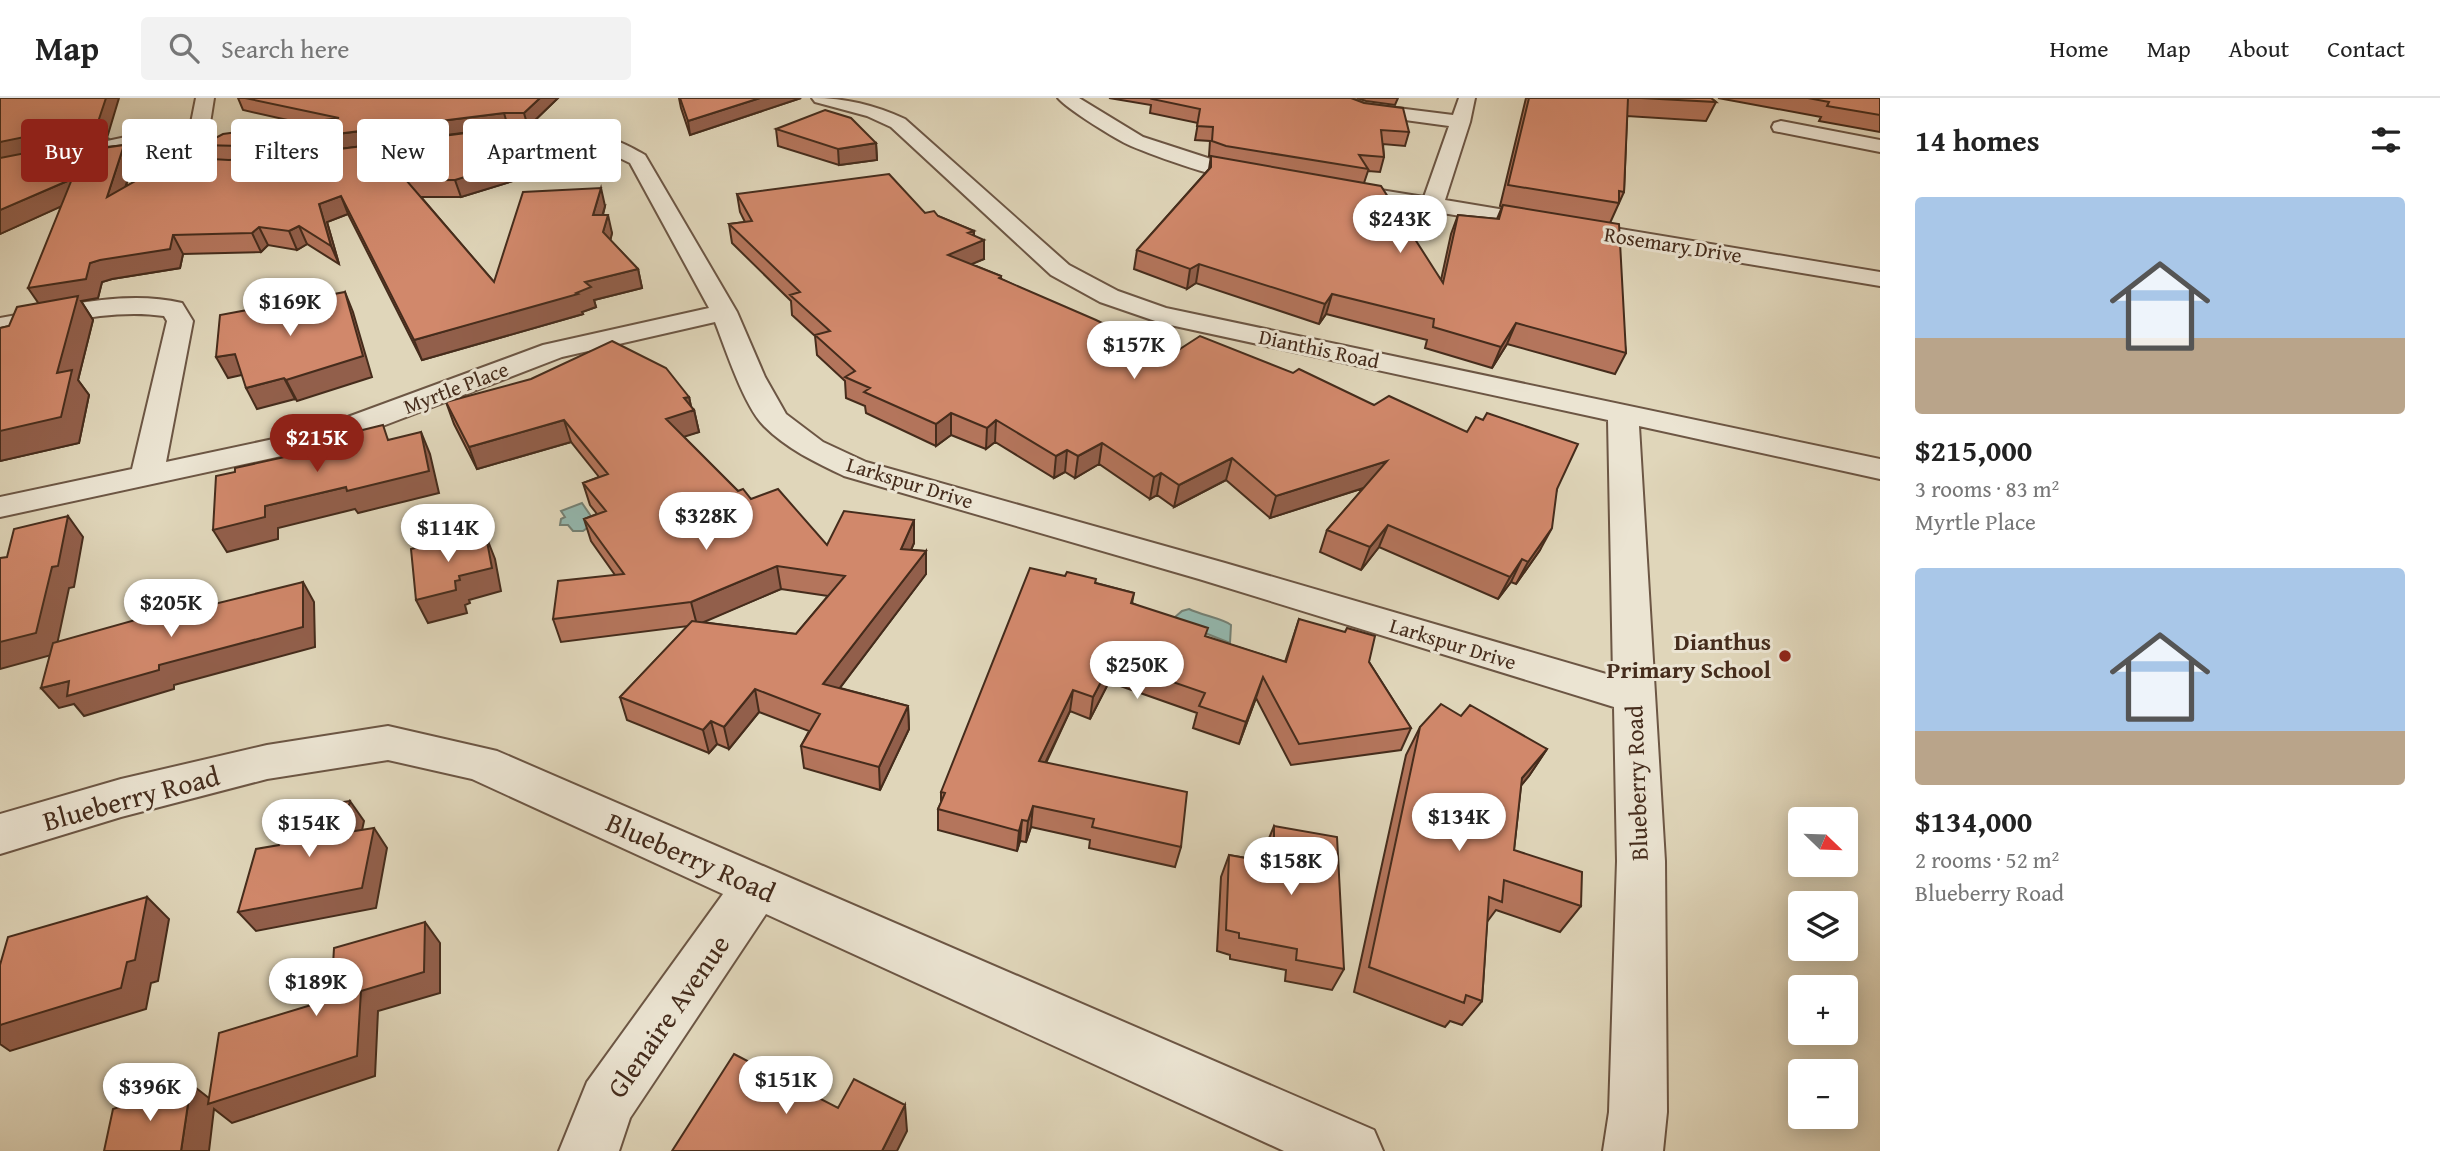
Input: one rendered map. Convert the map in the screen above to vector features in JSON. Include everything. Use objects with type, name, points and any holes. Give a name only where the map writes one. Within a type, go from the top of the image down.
[{"type":"street","points":[[201,119],[205,98]]},
{"type":"street","name":"Dianthis Road","points":[[821,98],[898,123],[1060,270],[1089,289],[1118,302],[1161,315],[1880,469]]},
{"type":"street","points":[[1067,98],[1136,141],[1171,155],[1219,169],[1286,181]]},
{"type":"street","points":[[1336,98],[1361,108],[1461,122]]},
{"type":"street","points":[[1432,205],[1468,98]]},
{"type":"street","points":[[1781,127],[1880,146]]},
{"type":"street","name":"Larkspur Drive","points":[[449,142],[508,136],[555,136],[612,146],[638,159],[724,312],[751,377],[774,419],[812,449],[855,469],[1225,575],[1634,698]]},
{"type":"street","points":[[0,170],[122,144]]},
{"type":"street","name":"Rosemary Drive","points":[[1313,186],[1880,279]]},
{"type":"street","points":[[0,327],[153,304],[173,309],[180,321],[147,474]]},
{"type":"street","name":"Myrtle Place","points":[[0,507],[284,446],[356,425],[553,351],[724,312]]},
{"type":"street","name":"Blueberry Road","points":[[1623,416],[1641,861],[1638,1112],[1633,1151]]},
{"type":"street","name":"Blueberry Road","points":[[0,834],[121,798],[267,762],[388,743],[481,762],[1255,1110],[1353,1151]]},
{"type":"street","name":"Glenaire Avenue","points":[[589,1151],[607,1102],[757,886]]},
{"type":"water","points":[[582,503],[595,522],[583,531],[573,531],[568,525],[560,525],[561,519],[565,517],[561,511]]},
{"type":"water","points":[[1189,609],[1231,625],[1230,643],[1195,629],[1175,617]]},
{"type":"building","points":[[0,98],[106,98],[99,119],[21,119],[21,138],[0,142]]},
{"type":"building","points":[[245,98],[540,98],[524,113],[449,120],[357,119],[357,131],[343,133],[343,119],[332,119],[339,118]]},
{"type":"building","points":[[680,98],[760,98],[688,121]]},
{"type":"building","points":[[1153,98],[1351,98],[1364,103],[1403,108],[1409,132],[1381,130],[1384,157],[1359,155],[1368,169],[1226,146],[1212,141],[1213,127],[1197,126],[1200,109]]},
{"type":"building","points":[[1529,98],[1628,98],[1624,192],[1619,191],[1619,203],[1508,185]]},
{"type":"building","points":[[1641,98],[1711,98],[1716,102]]},
{"type":"building","points":[[1808,98],[1880,98],[1880,115],[1827,106],[1829,102]]},
{"type":"building","points":[[825,110],[851,118],[876,143],[838,149],[776,129]]},
{"type":"building","points":[[231,133],[231,146],[217,145],[217,137]]},
{"type":"building","points":[[463,133],[463,178],[455,180],[449,180],[449,135]]},
{"type":"building","points":[[122,145],[107,197],[134,182],[217,182],[217,159],[231,160],[231,182],[343,182],[343,149],[357,147],[357,182],[408,182],[494,282],[523,192],[601,188],[593,215],[608,215],[603,232],[638,269],[585,282],[591,287],[576,293],[578,294],[414,340],[341,196],[319,204],[331,246],[299,226],[289,231],[259,227],[252,233],[173,235],[170,249],[100,260],[90,263],[86,279],[28,288],[71,182],[108,182],[108,147]]},
{"type":"building","points":[[21,154],[21,182],[65,182],[0,210],[0,158]]},
{"type":"building","points":[[1211,156],[1381,186],[1443,283],[1458,215],[1499,219],[1503,205],[1619,224],[1626,353],[1516,323],[1501,347],[1433,327],[1434,319],[1332,294],[1325,304],[1199,264],[1190,269],[1137,250],[1211,167]]},
{"type":"building","points":[[889,174],[925,213],[934,211],[938,216],[974,231],[968,233],[984,240],[948,255],[1001,276],[999,278],[1096,320],[1169,356],[1200,336],[1293,373],[1299,369],[1374,405],[1389,396],[1467,432],[1476,417],[1483,420],[1487,413],[1578,444],[1557,489],[1552,528],[1528,562],[1522,559],[1510,577],[1388,525],[1370,547],[1327,530],[1387,461],[1276,496],[1232,458],[1179,485],[1161,473],[1154,477],[1102,443],[1078,456],[1067,450],[1056,456],[996,420],[987,428],[951,413],[936,424],[864,392],[870,388],[845,377],[855,371],[815,335],[830,331],[790,295],[800,292],[729,224],[752,221],[737,194]]},
{"type":"building","points":[[345,292],[363,356],[286,380],[284,378],[246,388],[235,354],[216,357],[220,315]]},
{"type":"building","points":[[78,296],[57,373],[72,370],[61,417],[0,431],[0,328],[9,326],[17,307]]},
{"type":"building","points":[[612,341],[666,368],[689,397],[684,398],[694,410],[666,419],[738,491],[743,489],[751,499],[778,489],[827,545],[844,511],[914,520],[901,549],[926,551],[823,684],[908,706],[879,767],[801,746],[820,714],[755,689],[724,727],[711,721],[703,730],[620,697],[692,621],[796,634],[845,576],[777,566],[691,602],[553,619],[558,581],[624,574],[584,519],[606,511],[583,483],[608,474],[564,420],[469,447],[446,402],[531,379]]},
{"type":"building","points":[[383,425],[388,440],[421,432],[429,471],[347,491],[346,487],[265,506],[265,517],[213,530],[216,476],[235,472],[235,468],[344,444],[342,435]]},
{"type":"building","points":[[68,516],[58,566],[52,567],[36,633],[0,642],[0,558],[7,557],[14,529]]},
{"type":"building","points":[[474,534],[474,539],[486,536],[492,568],[459,576],[460,580],[455,581],[456,590],[416,600],[411,549]]},
{"type":"building","points":[[1030,568],[1065,576],[1067,572],[1096,579],[1095,583],[1134,593],[1131,603],[1208,628],[1205,636],[1286,662],[1299,619],[1345,632],[1347,628],[1375,636],[1369,662],[1411,728],[1299,744],[1263,677],[1246,722],[1199,706],[1205,693],[1112,661],[1093,697],[1073,690],[1039,761],[1187,792],[1181,847],[1092,827],[1094,819],[1033,806],[1028,821],[1022,820],[1019,831],[938,809],[945,793],[941,792]]},
{"type":"building","points":[[303,582],[303,627],[159,665],[159,670],[67,696],[69,681],[41,688],[53,643],[178,608],[178,613]]},
{"type":"building","points":[[1441,704],[1461,716],[1470,705],[1547,749],[1522,778],[1514,850],[1582,872],[1581,906],[1504,880],[1502,902],[1489,897],[1482,1001],[1466,995],[1464,1003],[1369,967],[1420,727]]},
{"type":"building","points":[[350,801],[342,833],[374,828],[362,888],[238,912],[256,849],[279,845],[289,811]]},
{"type":"building","points":[[1274,826],[1337,837],[1344,969],[1296,960],[1297,949],[1239,938],[1239,933],[1226,930],[1229,855],[1274,863]]},
{"type":"building","points":[[147,897],[135,960],[127,962],[121,988],[0,1025],[0,965],[8,937]]},
{"type":"building","points":[[425,922],[424,972],[361,991],[357,1056],[208,1104],[219,1033],[331,999],[334,948]]},
{"type":"building","points":[[734,1054],[838,1108],[854,1079],[905,1105],[882,1151],[672,1151]]},
{"type":"building","points":[[191,1084],[181,1151],[104,1151],[113,1109]]},
{"type":"place","name":"Dianthus Primary School","points":[[1785,656]]}]
